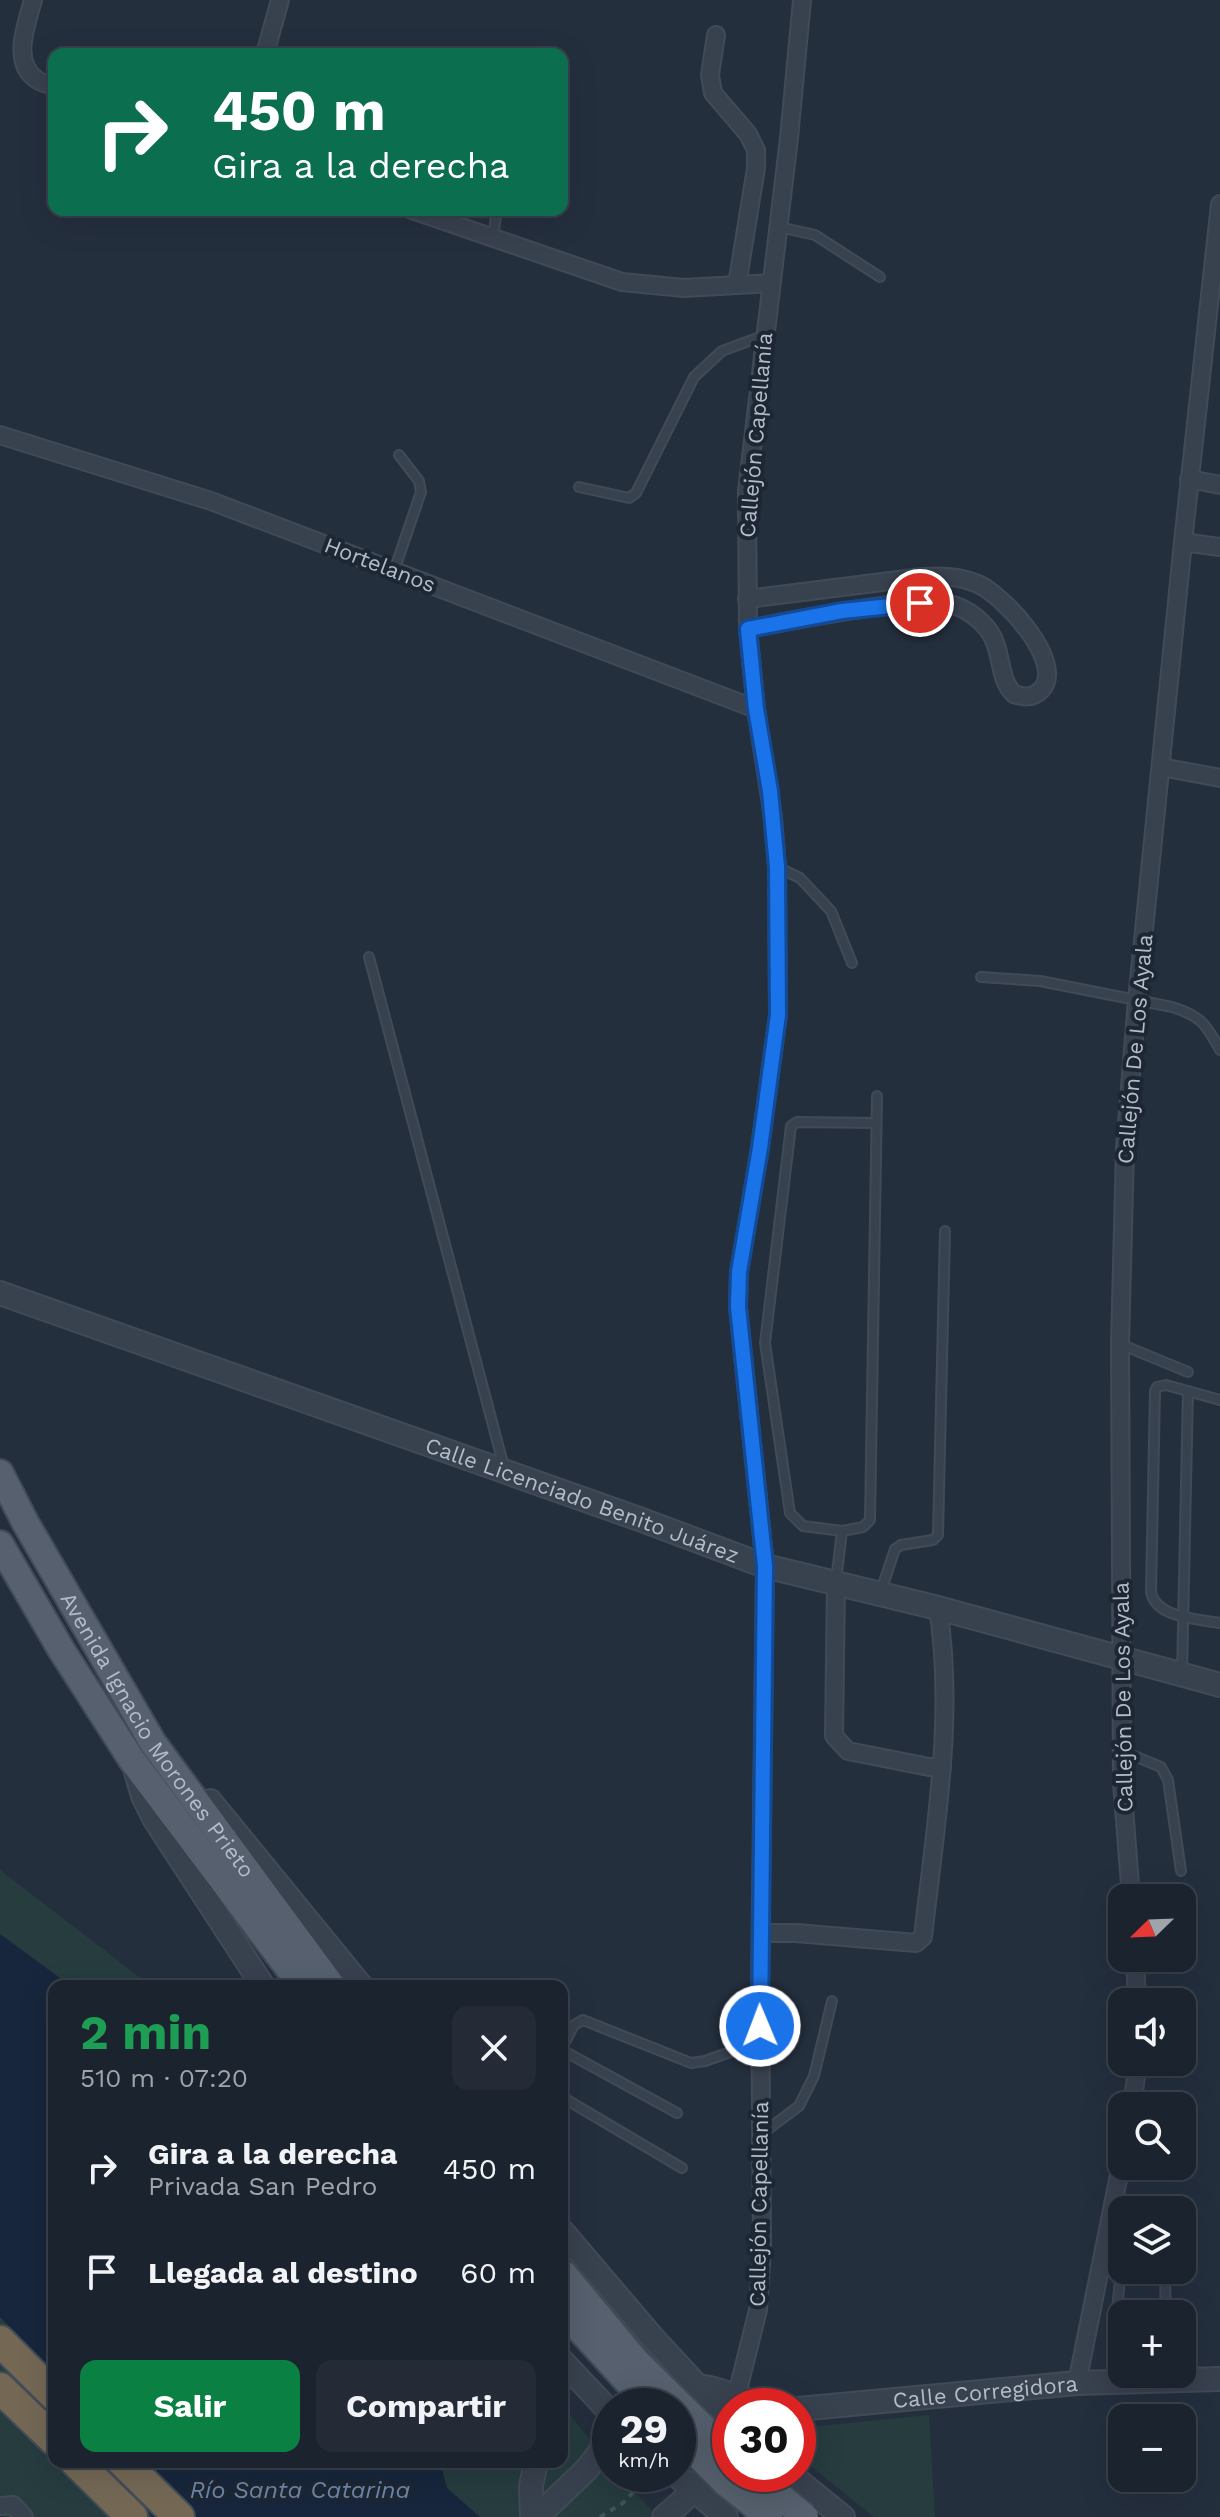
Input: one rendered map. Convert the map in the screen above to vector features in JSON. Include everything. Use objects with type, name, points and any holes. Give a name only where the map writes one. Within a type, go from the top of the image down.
[{"type":"highway","points":[[0,2341],[48,2389]]},
{"type":"highway","points":[[0,2388],[48,2434]]},
{"type":"highway","points":[[82,2468],[132,2517]]},
{"type":"highway","points":[[129,2468],[179,2517]]},
{"type":"main road","name":"Avenida Ignacio Morones Prieto","points":[[0,1473],[25,1522],[153,1743],[301,1972]]},
{"type":"main road","name":"Avenida Ignacio Morones Prieto","points":[[0,1544],[62,1651],[132,1760],[301,1972]]},
{"type":"main road","points":[[568,2279],[636,2361],[712,2436]]},
{"type":"main road","points":[[568,2317],[632,2388]]},
{"type":"main road","points":[[696,2453],[726,2483],[769,2517]]},
{"type":"main road","points":[[782,2492],[818,2514]]},
{"type":"street","points":[[33,0],[21,47],[27,68],[35,79],[48,84]]},
{"type":"street","points":[[267,48],[280,0]]},
{"type":"street","name":"Callejón Capellanía","points":[[738,2388],[758,2310],[762,2248],[765,1566],[738,1307],[739,1272],[778,1015],[777,867],[748,629],[747,491],[802,0]]},
{"type":"street","points":[[716,35],[710,75],[713,93],[748,134],[756,150],[756,168],[737,285]]},
{"type":"street","name":"Callejón De Los Ayala","points":[[1130,1884],[1122,1782],[1120,1344],[1125,1149],[1189,479],[1212,355],[1220,204]]},
{"type":"street","points":[[429,216],[622,282],[684,288],[771,283]]},
{"type":"street","name":"Hortelanos","points":[[0,435],[211,501],[756,709]]},
{"type":"street","points":[[1189,479],[1220,485]]},
{"type":"street","points":[[1183,542],[1220,547]]},
{"type":"street","points":[[747,599],[943,576],[960,578],[980,585],[1006,604],[1022,621],[1038,646],[1047,669],[1046,684],[1039,693],[1030,697],[1014,694],[1004,682],[1001,657],[994,638],[977,618],[955,605],[903,603],[748,629]]},
{"type":"street","points":[[824,591],[826,614]]},
{"type":"street","points":[[1161,767],[1220,778]]},
{"type":"street","name":"Calle Licenciado Benito Juárez","points":[[0,1293],[765,1566],[938,1608],[1220,1685]]},
{"type":"street","points":[[836,1582],[834,1736],[848,1751],[942,1767]]},
{"type":"street","points":[[761,1933],[916,1943],[923,1937],[942,1767],[944,1646],[938,1608]]},
{"type":"street","points":[[153,1743],[202,1791],[356,1980]]},
{"type":"street","name":"Avenida Ignacio Morones Prieto","points":[[132,1760],[143,1796],[155,1820],[259,1980]]},
{"type":"street","points":[[1077,2383],[1118,2180]]},
{"type":"street","points":[[568,2238],[697,2386],[712,2397]]},
{"type":"street","points":[[568,2328],[578,2323],[593,2303],[590,2264]]},
{"type":"street","points":[[568,2367],[592,2393]]},
{"type":"street","name":"Calle Corregidora","points":[[1196,2378],[1220,2379]]},
{"type":"street","name":"Calle Corregidora","points":[[816,2407],[1108,2381]]},
{"type":"street","points":[[670,2388],[697,2386]]},
{"type":"street","points":[[535,2517],[592,2462]]},
{"type":"street","points":[[696,2485],[712,2463]]},
{"type":"street","points":[[535,2468],[531,2486],[535,2517]]},
{"type":"street","points":[[664,2517],[691,2492]]},
{"type":"street","points":[[696,2492],[726,2517]]},
{"type":"street","points":[[803,2492],[818,2514]]},
{"type":"street","points":[[0,2506],[13,2505],[24,2517]]},
{"type":"lane","points":[[493,238],[496,216]]},
{"type":"lane","points":[[778,227],[815,235],[880,277]]},
{"type":"lane","points":[[579,487],[629,498],[636,493],[694,377],[722,351],[765,335]]},
{"type":"lane","points":[[394,571],[421,492],[419,481],[399,455]]},
{"type":"lane","points":[[777,867],[800,878],[831,911],[852,963]]},
{"type":"lane","points":[[369,957],[504,1471]]},
{"type":"lane","points":[[981,977],[1040,981],[1193,1013],[1209,1029],[1220,1050]]},
{"type":"lane","points":[[876,1123],[797,1122],[791,1126],[765,1343],[790,1513],[803,1526],[842,1531],[863,1527],[870,1520],[877,1096]]},
{"type":"lane","points":[[880,1593],[895,1549],[901,1545],[933,1540],[938,1535],[945,1231]]},
{"type":"lane","points":[[1120,1344],[1188,1372]]},
{"type":"lane","points":[[1220,1400],[1162,1385],[1157,1387],[1154,1398],[1151,1592],[1159,1607],[1220,1623]]},
{"type":"lane","points":[[1182,1675],[1188,1391]]},
{"type":"lane","points":[[836,1582],[842,1531]]},
{"type":"lane","points":[[1122,1751],[1161,1767],[1168,1780],[1181,1871]]},
{"type":"lane","points":[[762,2133],[799,2106],[814,2076],[832,2001]]},
{"type":"lane","points":[[568,2037],[574,2025],[583,2020],[691,2063],[736,2050],[761,2048]]},
{"type":"lane","points":[[568,2052],[677,2113]]},
{"type":"lane","points":[[568,2101],[682,2168]]},
{"type":"path","points":[[600,2517],[623,2503],[633,2492]]},
{"type":"green space","points":[[0,1870],[143,1980],[48,1980],[48,2468],[568,2468],[568,2412],[592,2442],[592,2492],[635,2492],[658,2517],[4,2517],[0,2513]]},
{"type":"green space","points":[[929,2415],[935,2517],[874,2517],[816,2470],[816,2426]]},
{"type":"water","points":[[0,1934],[63,1980],[48,1980],[48,2366],[0,2317]]},
{"type":"water","name":"Río Santa Catarina","points":[[123,2468],[442,2468],[447,2488],[480,2517],[152,2517]]},
{"type":"route","points":[[760,2026],[765,1566],[738,1307],[739,1272],[778,1015],[778,910],[773,817],[756,709],[748,629],[842,611],[920,603]]}]
